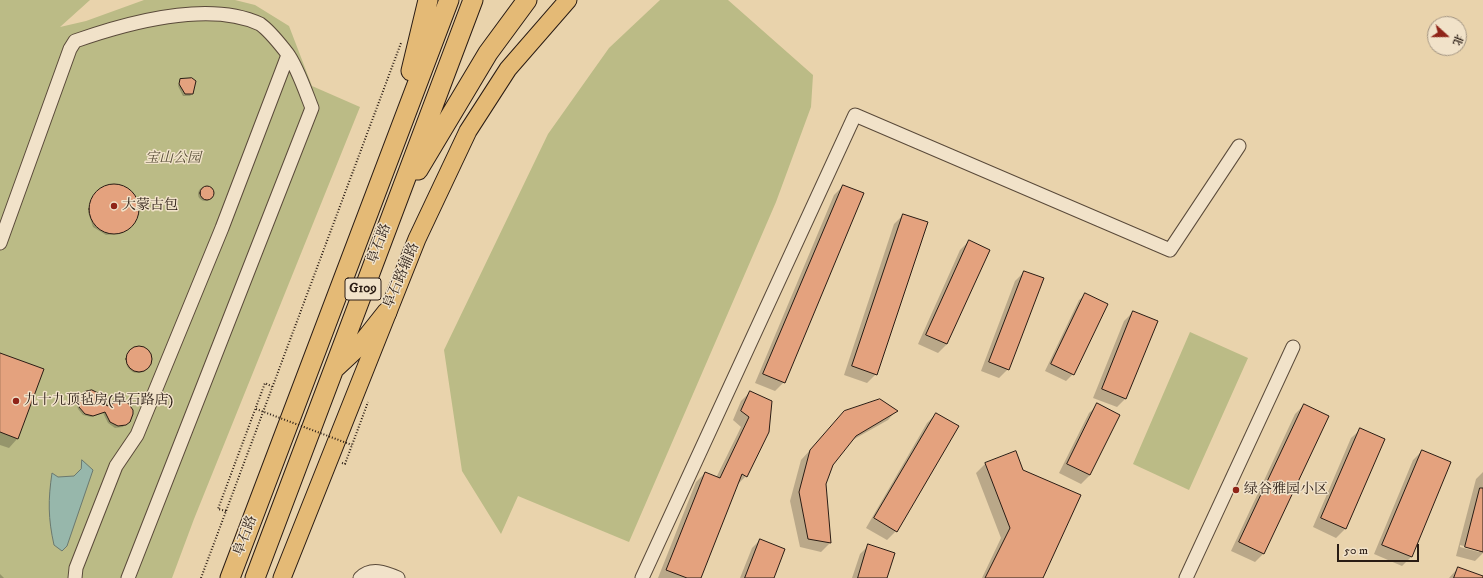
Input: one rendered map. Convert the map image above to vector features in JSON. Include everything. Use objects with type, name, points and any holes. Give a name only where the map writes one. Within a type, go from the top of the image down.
[{"type":"highway","points":[[387,163],[428,0]]},
{"type":"highway","name":"阜石路","points":[[230,578],[449,0]]},
{"type":"highway","name":"阜石路","points":[[255,578],[331,372],[473,0]]},
{"type":"highway","points":[[391,216],[488,53],[527,0]]},
{"type":"highway","points":[[331,372],[364,340],[387,312]]},
{"type":"main road","name":"阜石路辅路","points":[[287,577],[387,312],[417,239],[468,131],[508,69],[568,0]]},
{"type":"street","points":[[0,243],[70,49],[75,41],[138,19],[180,12],[209,10],[231,13],[260,24],[288,54],[312,108],[128,578]]},
{"type":"street","points":[[75,578],[76,568],[116,466],[137,435],[204,272],[288,54]]},
{"type":"street","points":[[642,578],[855,115],[1170,250],[1239,146]]},
{"type":"street","points":[[1186,578],[1293,347]]},
{"type":"street","points":[[360,578],[365,573],[382,571],[398,578]]},
{"type":"path","points":[[201,578],[402,42]]},
{"type":"path","points":[[226,511],[218,509],[265,383],[273,387]]},
{"type":"path","points":[[345,464],[369,401]]},
{"type":"path","points":[[256,409],[352,445]]},
{"type":"green space","name":"宝山公园","points":[[0,0],[90,0],[60,27],[86,21],[144,0],[235,0],[255,5],[289,26],[312,86],[360,107],[194,519],[172,578],[0,578]]},
{"type":"green space","points":[[660,0],[728,0],[813,75],[811,107],[776,202],[629,542],[518,496],[501,534],[462,471],[444,350],[548,134],[609,48]]},
{"type":"green space","points":[[1190,332],[1248,358],[1189,490],[1133,464]]},
{"type":"shaded area","points":[[82,460],[93,470],[67,546],[62,551],[54,545],[51,526],[49,501],[52,473],[58,477],[74,476],[81,469]]},
{"type":"building","points":[[192,78],[196,81],[193,94],[185,94],[179,84],[180,79]]},
{"type":"building","name":"大蒙古包","points":[[114,184],[124,186],[132,191],[137,199],[139,209],[137,219],[132,227],[124,232],[114,234],[104,232],[96,227],[91,219],[89,209],[91,199],[96,191],[104,186]]},
{"type":"building","points":[[843,185],[864,193],[785,383],[763,374]]},
{"type":"building","points":[[207,186],[212,188],[214,193],[212,198],[207,200],[202,198],[200,193],[202,188]]},
{"type":"building","points":[[903,214],[928,222],[877,375],[852,366]]},
{"type":"building","points":[[969,240],[990,250],[947,344],[926,335]]},
{"type":"building","points":[[1024,271],[1044,278],[1009,370],[989,362]]},
{"type":"building","points":[[1085,293],[1108,304],[1074,375],[1051,364]]},
{"type":"building","points":[[1133,311],[1158,321],[1126,399],[1102,389]]},
{"type":"building","points":[[139,346],[148,350],[152,359],[148,368],[139,372],[130,368],[126,359],[130,350]]},
{"type":"building","name":"九十九顶毡房(阜石路店)","points":[[0,353],[44,369],[18,439],[0,432]]},
{"type":"building","points":[[92,390],[102,395],[107,406],[121,400],[128,403],[133,410],[130,422],[126,425],[118,426],[110,422],[105,412],[93,416],[85,414],[79,407],[79,399],[84,392]]},
{"type":"building","points":[[750,391],[772,401],[769,432],[747,477],[742,474],[701,578],[687,578],[666,570],[705,472],[720,478],[749,417],[741,411]]},
{"type":"building","points":[[880,399],[898,411],[856,436],[833,465],[826,484],[831,543],[808,539],[799,492],[810,450],[844,411]]},
{"type":"building","points":[[1097,403],[1120,415],[1090,475],[1067,464]]},
{"type":"building","points":[[1304,404],[1329,416],[1264,554],[1239,542]]},
{"type":"building","points":[[936,413],[959,426],[897,532],[874,518]]},
{"type":"building","points":[[1360,428],[1385,439],[1346,529],[1321,518]]},
{"type":"building","points":[[1422,450],[1451,462],[1412,557],[1382,545]]},
{"type":"building","points":[[1016,451],[1023,470],[1081,495],[1043,578],[985,578],[1010,528],[985,463]]},
{"type":"building","points":[[1480,488],[1483,488],[1483,552],[1465,547]]},
{"type":"building","points":[[760,539],[785,549],[774,578],[745,578]]},
{"type":"building","points":[[868,544],[895,553],[887,578],[858,578]]},
{"type":"building","points":[[1458,567],[1483,576],[1483,578],[1454,578]]},
{"type":"place","name":"大蒙古包","points":[[114,206]]},
{"type":"place","name":"九十九顶毡房(阜石路店)","points":[[16,401]]},
{"type":"place","name":"绿谷雅园小区","points":[[1236,490]]}]
